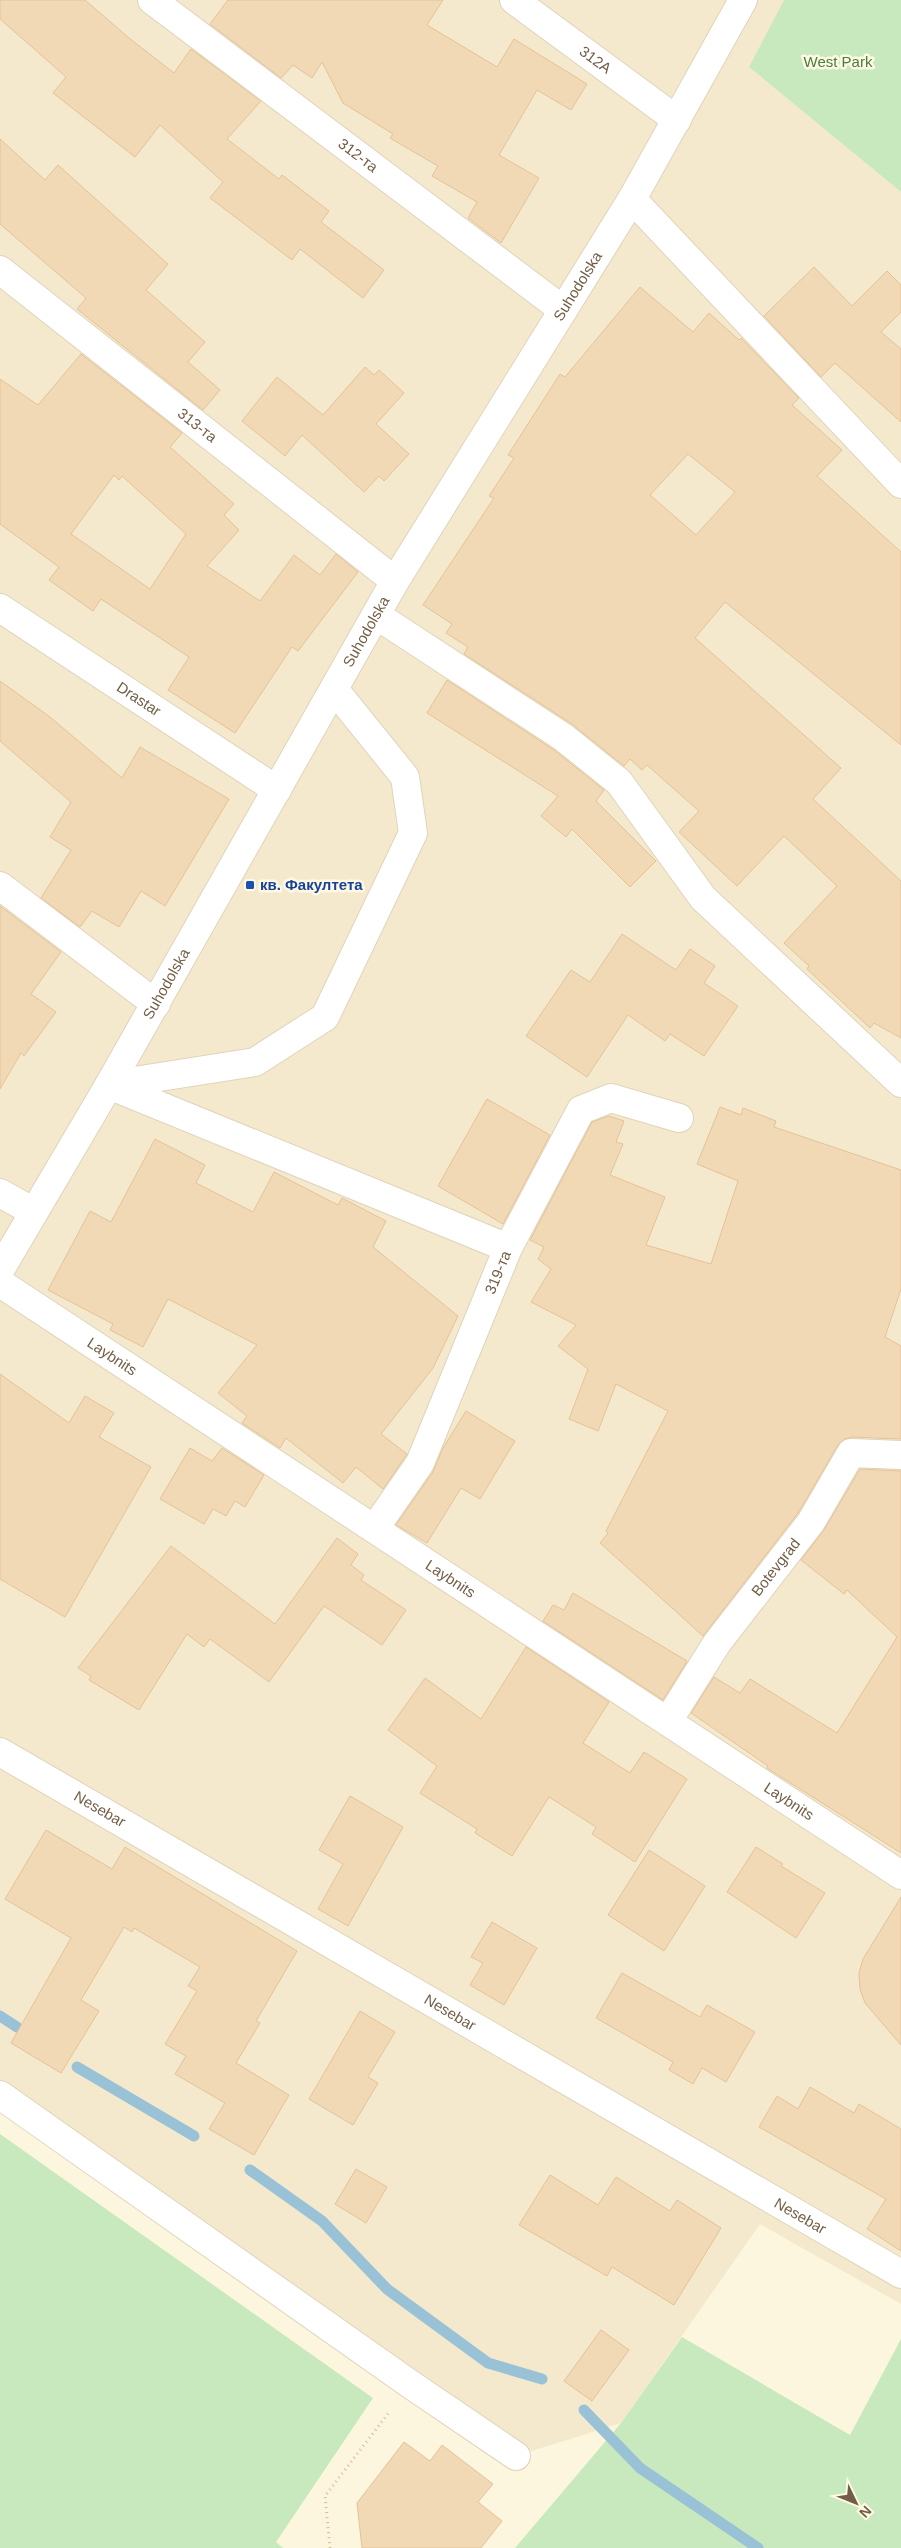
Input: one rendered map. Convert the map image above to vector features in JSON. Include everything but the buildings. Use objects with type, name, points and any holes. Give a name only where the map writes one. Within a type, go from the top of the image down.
[{"type":"street","name":"312-та","points":[[152,0],[563,310]]},
{"type":"street","name":"312А","points":[[514,0],[677,120]]},
{"type":"street","name":"Suhodolska","points":[[0,1270],[110,1086],[395,581],[632,199],[743,0]]},
{"type":"street","points":[[632,199],[901,484]]},
{"type":"street","name":"313-та","points":[[0,270],[395,581]]},
{"type":"street","name":"Drastar","points":[[0,608],[277,790]]},
{"type":"street","points":[[376,615],[563,737],[619,782],[703,898],[901,1083]]},
{"type":"street","points":[[110,1086],[254,1062],[325,1017],[413,833],[405,777],[334,689]]},
{"type":"street","points":[[0,886],[156,1004]]},
{"type":"street","points":[[110,1086],[508,1248]]},
{"type":"street","name":"319-та","points":[[375,1528],[420,1463],[508,1248],[581,1110],[611,1098],[679,1118]]},
{"type":"street","points":[[0,1193],[34,1212]]},
{"type":"street","name":"Laybnits","points":[[0,1283],[901,1875]]},
{"type":"street","name":"Botevgrad","points":[[668,1721],[717,1643],[811,1522],[850,1453],[901,1455]]},
{"type":"street","name":"Nesebar","points":[[0,1752],[270,1906],[673,2143],[901,2274]]},
{"type":"street","points":[[0,2095],[410,2384],[516,2456]]},
{"type":"path","points":[[330,2548],[325,2496],[410,2384]]},
{"type":"shaded area","points":[[0,0],[784,0],[749,67],[901,192],[901,2304],[760,2224],[621,2423],[516,2456],[0,2079]]},
{"type":"green space","name":"West Park","points":[[784,0],[901,0],[901,192],[749,67]]},
{"type":"green space","points":[[0,2134],[373,2398],[276,2542],[283,2548],[0,2548]]},
{"type":"green space","points":[[682,2337],[850,2435],[901,2339],[901,2548],[515,2548],[621,2423]]},
{"type":"waterway","points":[[0,2016],[17,2027]]},
{"type":"waterway","points":[[77,2067],[194,2136]]},
{"type":"waterway","points":[[250,2170],[322,2221],[387,2289],[488,2363],[542,2379]]},
{"type":"waterway","points":[[584,2410],[640,2468],[758,2548]]},
{"type":"place","name":"кв. Факултета","points":[[250,885]]}]
